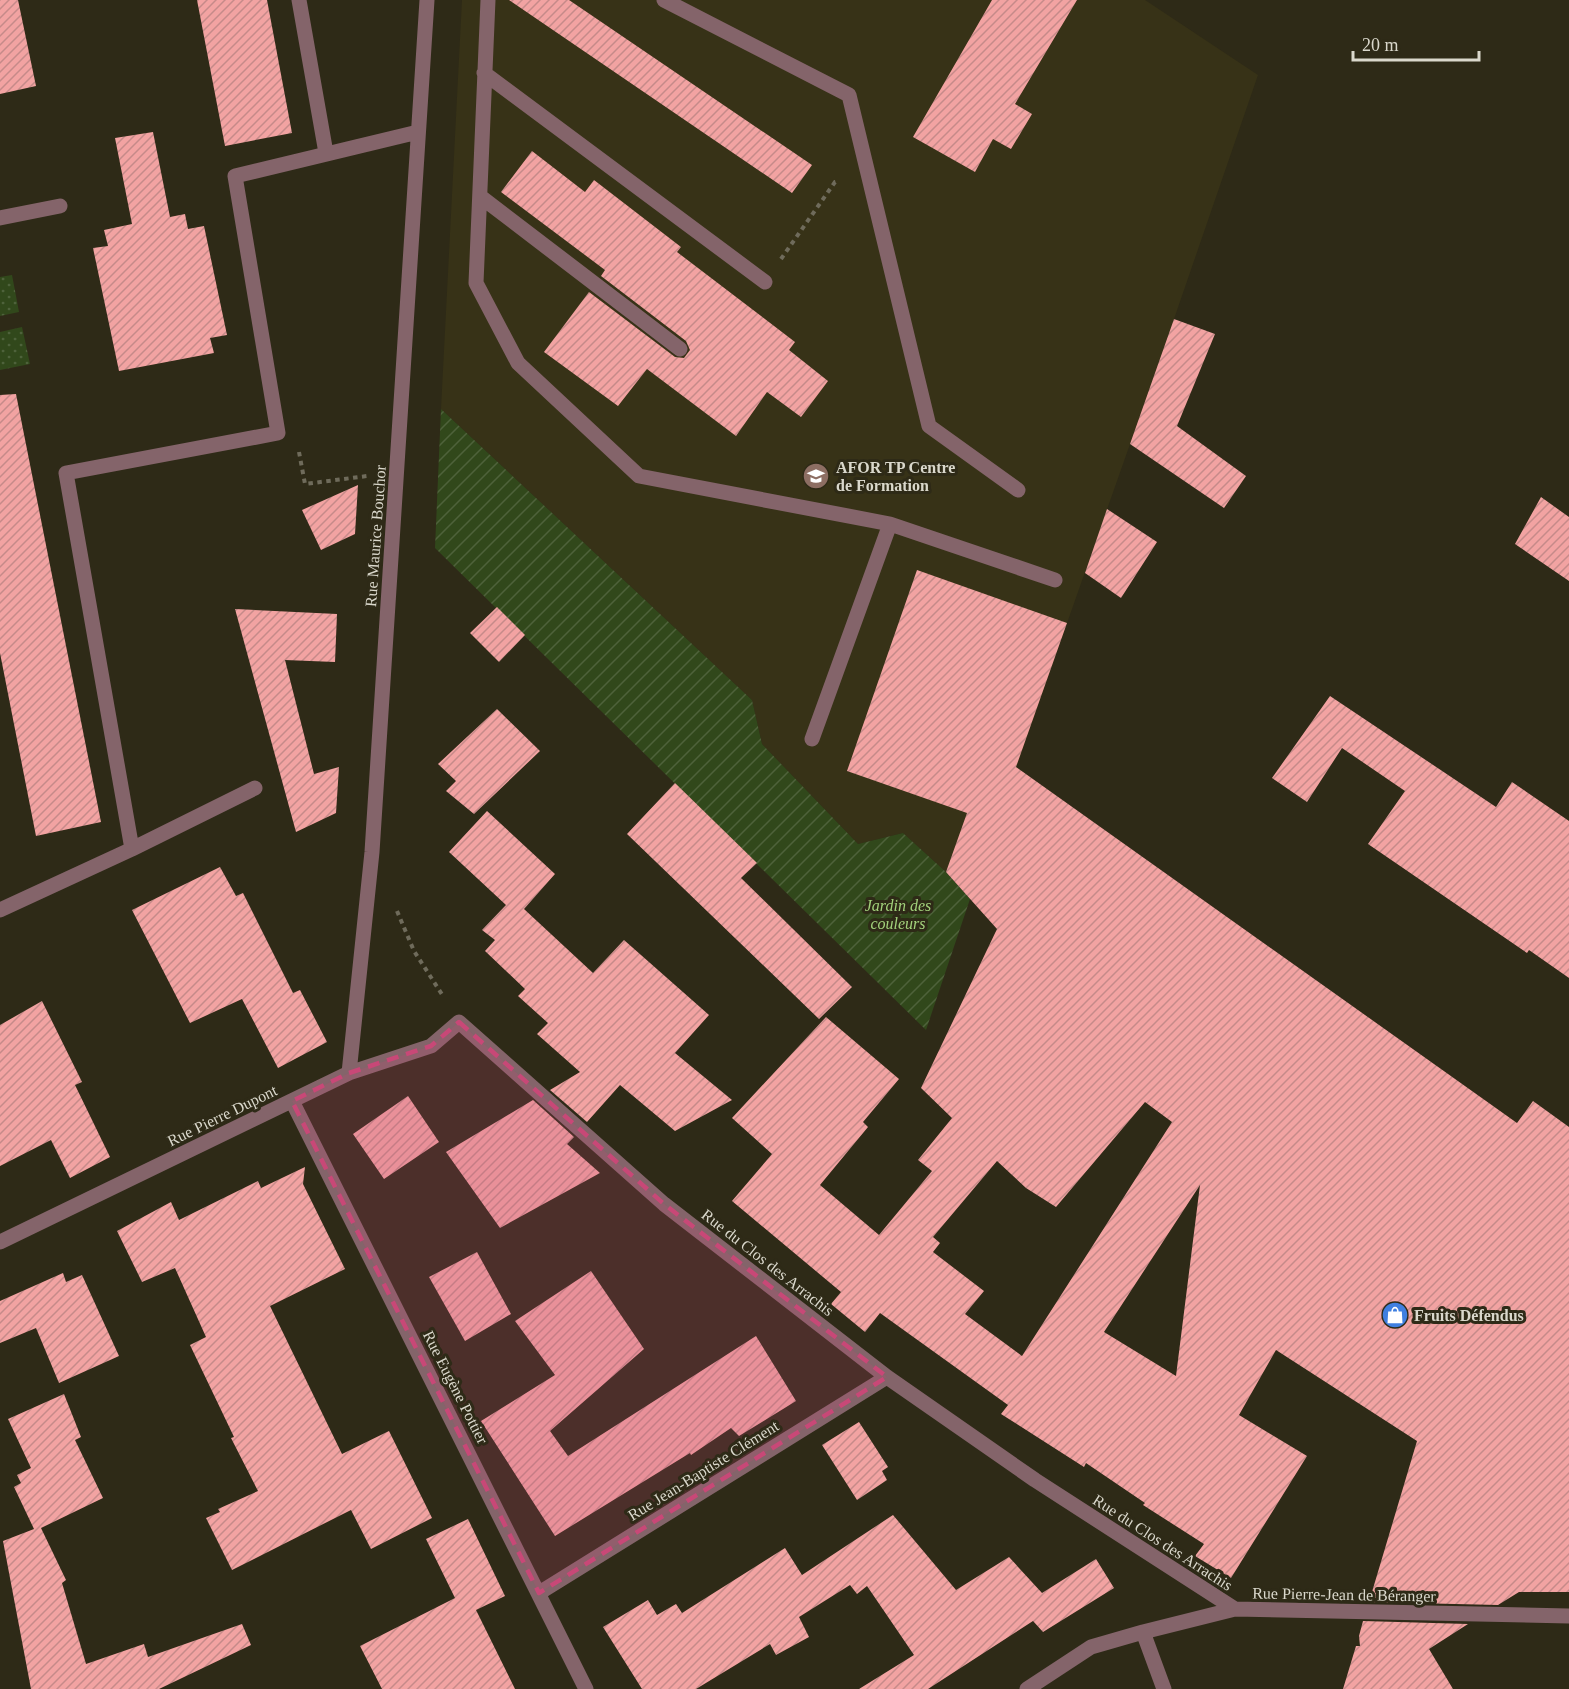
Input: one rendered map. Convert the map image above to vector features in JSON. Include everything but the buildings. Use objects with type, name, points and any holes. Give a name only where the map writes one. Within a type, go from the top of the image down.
[{"type":"street","points":[[299,0],[326,153]]},
{"type":"street","name":"Rue Maurice Bouchor","points":[[349,1073],[372,852],[427,0]]},
{"type":"street","points":[[488,0],[476,283],[518,363],[639,476],[890,524],[1055,580]]},
{"type":"street","points":[[664,0],[849,95],[929,426],[1018,490]]},
{"type":"street","points":[[484,73],[765,282]]},
{"type":"street","points":[[132,849],[66,473],[278,433],[235,176],[418,132]]},
{"type":"street","points":[[481,197],[680,349]]},
{"type":"street","points":[[0,218],[60,206]]},
{"type":"street","points":[[812,739],[890,524]]},
{"type":"street","points":[[0,910],[132,849],[255,788]]},
{"type":"street","name":"Rue Pierre Dupont","points":[[0,1242],[349,1073],[431,1046],[459,1022]]},
{"type":"street","name":"Rue du Clos des Arrachis","points":[[459,1022],[664,1204],[887,1377],[1035,1480],[1235,1610]]},
{"type":"street","name":"Rue Eugène Pottier","points":[[292,1101],[586,1689]]},
{"type":"street","name":"Rue Jean-Baptiste Clément","points":[[539,1593],[887,1377]]},
{"type":"street","name":"Rue Pierre-Jean de Béranger","points":[[1027,1689],[1091,1647],[1235,1610],[1569,1616]]},
{"type":"street","points":[[1143,1632],[1164,1689]]},
{"type":"path","points":[[765,282],[835,183],[867,169]]},
{"type":"path","points":[[278,433],[298,444],[305,484],[397,472]]},
{"type":"path","points":[[396,907],[414,951],[459,1022]]},
{"type":"highlighted area","points":[[459,1022],[664,1204],[887,1377],[539,1593],[292,1101],[349,1073],[431,1046]]},
{"type":"shaded area","name":"AFOR TP Centre de Formation","points":[[462,0],[1145,0],[1258,75],[970,899],[946,872],[903,833],[858,844],[762,744],[752,700],[441,409]]},
{"type":"green space","points":[[12,275],[19,312],[0,316],[0,277]]},
{"type":"green space","points":[[22,327],[30,364],[0,370],[0,332]]},
{"type":"green space","name":"Jardin des couleurs","points":[[441,409],[752,700],[762,744],[858,844],[903,833],[946,872],[970,899],[926,1030],[435,548]]},
{"type":"place","name":"AFOR TP Centre de Formation","points":[[816,476]]},
{"type":"place","name":"Fruits Défendus","points":[[1395,1315]]}]
